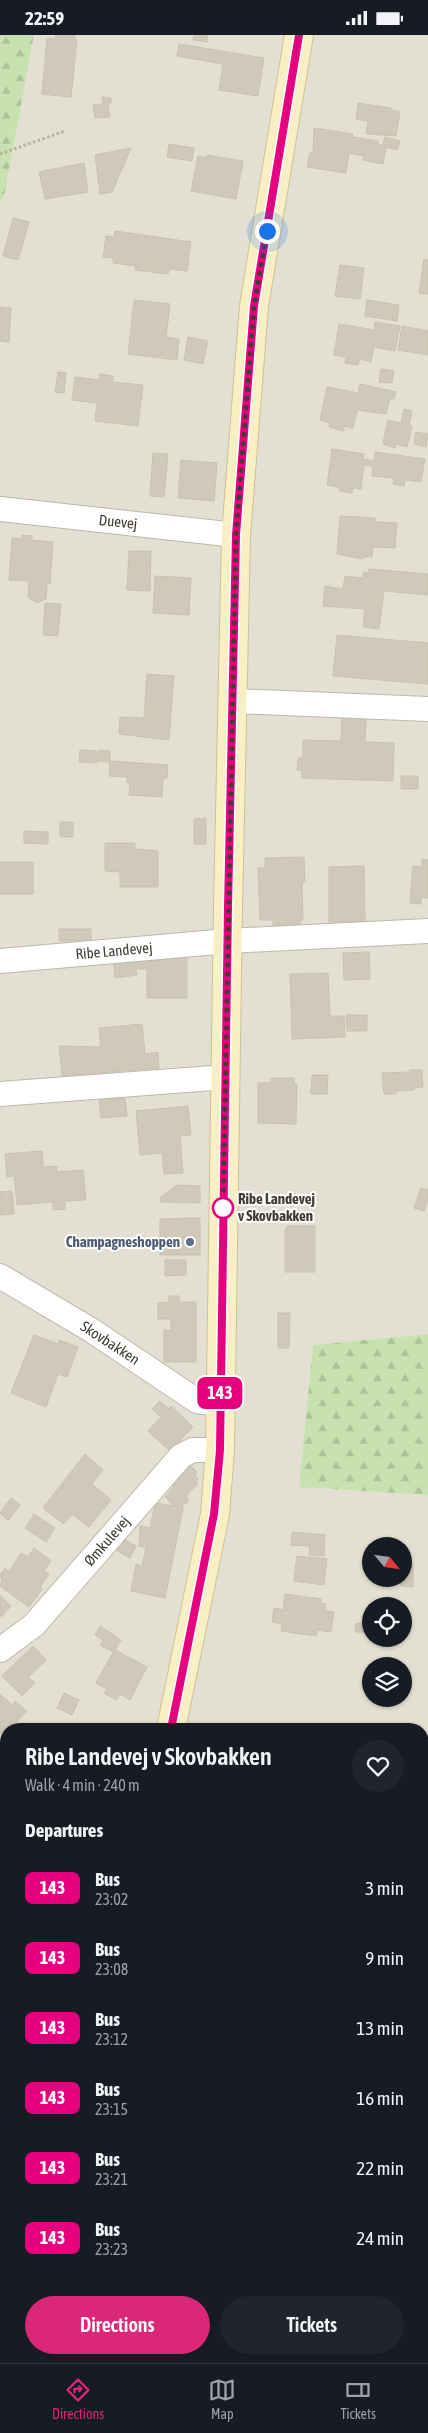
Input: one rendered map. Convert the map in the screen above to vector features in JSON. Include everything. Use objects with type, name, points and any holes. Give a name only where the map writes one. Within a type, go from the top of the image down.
[{"type":"main road","points":[[172,1723],[214,1514],[220,1450],[236,535],[254,306],[299,35]]},
{"type":"street","name":"Duevej","points":[[0,509],[236,535]]},
{"type":"street","points":[[234,701],[428,709]]},
{"type":"street","name":"Ribe Landevej","points":[[0,961],[228,941],[428,931]]},
{"type":"street","points":[[0,1094],[226,1077]]},
{"type":"street","name":"Skovbakken","points":[[0,1277],[91,1330],[197,1401],[220,1404]]},
{"type":"street","name":"Ømkulevej","points":[[0,1650],[34,1625],[181,1456],[193,1450],[220,1450]]},
{"type":"path","points":[[0,154],[65,131]]},
{"type":"shaded area","points":[[34,35],[428,35],[428,1334],[313,1345],[299,1487],[428,1495],[428,1723],[0,1723],[0,202],[4,197]]},
{"type":"green space","points":[[0,35],[34,35],[4,197],[0,202]]},
{"type":"green space","points":[[428,1334],[428,1495],[299,1487],[313,1345]]},
{"type":"building","points":[[56,35],[75,35],[77,40],[71,97],[42,94],[47,38],[55,39]]},
{"type":"building","points":[[194,35],[208,35],[207,42],[193,40]]},
{"type":"building","points":[[179,44],[264,58],[258,96],[219,90],[223,64],[177,56]]},
{"type":"building","points":[[102,97],[111,98],[111,103],[108,103],[110,117],[95,118],[93,105],[103,104]]},
{"type":"building","points":[[358,103],[391,108],[391,110],[400,112],[396,136],[366,134],[368,121],[356,119]]},
{"type":"building","points":[[314,128],[353,134],[352,137],[378,141],[378,144],[383,145],[385,137],[400,141],[397,150],[386,147],[383,164],[363,160],[364,156],[349,153],[346,173],[307,167],[310,153],[313,153]]},
{"type":"building","points":[[169,144],[194,148],[192,161],[167,157]]},
{"type":"building","points":[[131,148],[112,192],[100,194],[95,155]]},
{"type":"building","points":[[207,155],[243,161],[236,199],[191,191],[198,156],[207,158]]},
{"type":"building","points":[[84,163],[88,192],[45,199],[39,172]]},
{"type":"building","points":[[13,218],[29,222],[18,260],[3,256]]},
{"type":"building","points":[[115,231],[191,242],[187,271],[169,269],[168,274],[135,270],[136,266],[113,263],[113,258],[103,257],[106,236],[114,237]]},
{"type":"building","points":[[424,259],[428,260],[428,294],[419,293]]},
{"type":"building","points":[[340,265],[364,268],[360,299],[335,296]]},
{"type":"building","points":[[134,300],[170,304],[166,337],[179,339],[177,360],[128,354]]},
{"type":"building","points":[[367,300],[399,305],[397,321],[365,316]]},
{"type":"building","points":[[0,307],[11,308],[9,342],[0,341]]},
{"type":"building","points":[[375,322],[400,326],[395,351],[374,347],[371,362],[360,359],[358,365],[345,363],[346,357],[334,355],[339,324],[374,330]]},
{"type":"building","points":[[402,326],[428,331],[428,355],[398,350]]},
{"type":"building","points":[[188,337],[208,341],[203,364],[184,360]]},
{"type":"building","points":[[381,369],[394,371],[392,383],[379,382]]},
{"type":"building","points":[[58,372],[66,373],[64,393],[55,392]]},
{"type":"building","points":[[100,374],[113,376],[113,382],[143,385],[138,426],[95,421],[97,403],[72,400],[75,377],[99,380]]},
{"type":"building","points":[[360,384],[396,392],[394,399],[390,398],[386,414],[357,410],[353,428],[344,426],[344,431],[329,427],[330,423],[320,420],[327,387],[358,393]]},
{"type":"building","points":[[404,409],[412,411],[409,426],[412,426],[407,447],[396,444],[395,448],[385,445],[383,443],[388,420],[401,423]]},
{"type":"building","points":[[416,432],[428,434],[426,447],[414,444]]},
{"type":"building","points":[[332,449],[364,454],[363,459],[374,461],[375,452],[425,459],[421,482],[405,480],[404,486],[393,484],[394,478],[372,476],[373,466],[364,465],[361,489],[353,488],[352,493],[339,491],[339,487],[327,485]]},
{"type":"building","points":[[153,453],[168,454],[164,497],[150,496]]},
{"type":"building","points":[[181,460],[217,463],[214,501],[178,498]]},
{"type":"building","points":[[340,516],[375,518],[375,522],[397,523],[395,548],[373,547],[372,557],[364,557],[363,559],[337,554]]},
{"type":"building","points":[[22,535],[32,536],[32,540],[53,542],[50,584],[47,584],[46,599],[37,603],[28,597],[29,581],[9,580],[12,538],[22,539]]},
{"type":"building","points":[[129,551],[151,551],[150,591],[127,590]]},
{"type":"building","points":[[369,569],[428,574],[428,595],[384,591],[379,629],[363,627],[365,609],[323,606],[325,586],[343,589],[345,576],[363,578],[363,572],[368,573]]},
{"type":"building","points":[[155,576],[191,578],[189,615],[153,613]]},
{"type":"building","points":[[45,603],[61,604],[58,636],[43,635]]},
{"type":"building","points":[[337,635],[428,643],[428,684],[333,676]]},
{"type":"building","points":[[147,674],[174,676],[169,740],[119,734],[120,717],[144,718]]},
{"type":"building","points":[[342,717],[366,718],[365,742],[394,743],[393,781],[302,778],[302,770],[297,770],[298,758],[303,758],[303,740],[341,741]]},
{"type":"building","points":[[80,750],[97,751],[97,763],[79,762]]},
{"type":"building","points":[[99,750],[110,751],[110,761],[168,765],[167,778],[163,778],[162,797],[129,795],[130,783],[127,783],[127,777],[109,776],[110,762],[98,761]]},
{"type":"building","points":[[401,776],[418,776],[418,789],[401,789]]},
{"type":"building","points":[[206,818],[206,844],[194,844],[194,819]]},
{"type":"building","points":[[60,822],[73,822],[73,837],[60,837]]},
{"type":"building","points":[[24,831],[48,832],[48,844],[24,843]]},
{"type":"building","points":[[105,843],[135,843],[135,849],[158,851],[158,887],[120,887],[120,872],[105,871]]},
{"type":"building","points":[[304,857],[305,882],[302,882],[303,920],[300,920],[300,929],[273,930],[273,920],[260,920],[258,868],[265,868],[265,858]]},
{"type":"building","points":[[422,859],[428,860],[428,898],[421,897],[421,904],[410,903],[413,866],[422,867]]},
{"type":"building","points":[[0,862],[33,862],[33,894],[0,894]]},
{"type":"building","points":[[364,866],[365,921],[329,922],[329,867]]},
{"type":"building","points":[[59,929],[91,929],[91,941],[59,941]]},
{"type":"building","points":[[369,952],[370,979],[344,980],[343,953]]},
{"type":"building","points":[[187,957],[187,998],[147,998],[147,969],[136,969],[137,975],[115,978],[113,958]]},
{"type":"building","points":[[328,973],[330,1016],[344,1016],[345,1037],[292,1039],[290,974]]},
{"type":"building","points":[[346,1015],[367,1015],[367,1031],[347,1031]]},
{"type":"building","points":[[142,1024],[145,1054],[158,1052],[159,1068],[62,1076],[59,1046],[101,1047],[99,1028]]},
{"type":"building","points":[[410,1070],[422,1070],[423,1087],[414,1088],[414,1090],[396,1091],[396,1094],[384,1094],[382,1073],[409,1072]]},
{"type":"building","points":[[312,1075],[328,1075],[327,1094],[311,1094]]},
{"type":"building","points":[[271,1078],[294,1078],[294,1083],[297,1084],[296,1124],[258,1123],[258,1083],[271,1083]]},
{"type":"building","points":[[125,1098],[127,1116],[101,1118],[99,1100]]},
{"type":"building","points":[[188,1106],[191,1135],[180,1136],[183,1173],[164,1174],[162,1153],[140,1155],[136,1111]]},
{"type":"building","points":[[42,1151],[43,1167],[57,1166],[57,1172],[83,1170],[86,1200],[65,1201],[65,1209],[53,1210],[53,1202],[17,1205],[14,1176],[7,1177],[5,1154]]},
{"type":"building","points":[[177,1185],[200,1186],[200,1203],[160,1202],[160,1198]]},
{"type":"building","points":[[421,1188],[428,1190],[428,1200],[424,1211],[414,1208]]},
{"type":"building","points":[[12,1191],[14,1214],[0,1215],[0,1192]]},
{"type":"building","points":[[200,1218],[200,1255],[160,1255],[160,1219]]},
{"type":"building","points":[[287,1226],[315,1226],[315,1272],[285,1272],[285,1229],[287,1229]]},
{"type":"building","points":[[165,1260],[186,1260],[186,1275],[165,1276]]},
{"type":"building","points":[[169,1296],[179,1296],[179,1302],[196,1302],[196,1362],[164,1362],[164,1330],[171,1330],[171,1319],[158,1319],[158,1303],[169,1302]]},
{"type":"building","points":[[278,1313],[290,1313],[289,1348],[278,1348]]},
{"type":"building","points":[[34,1335],[58,1344],[59,1340],[78,1347],[67,1377],[58,1374],[46,1407],[11,1393]]},
{"type":"building","points":[[160,1401],[169,1409],[171,1406],[193,1427],[170,1451],[148,1431],[161,1417],[152,1409]]},
{"type":"building","points":[[85,1454],[103,1470],[92,1484],[111,1500],[89,1527],[72,1514],[64,1524],[43,1508]]},
{"type":"building","points":[[189,1464],[197,1472],[195,1475],[198,1483],[186,1496],[189,1500],[181,1508],[183,1508],[165,1598],[131,1591],[136,1564],[142,1566],[146,1547],[139,1546],[140,1526],[150,1528],[155,1503],[174,1506],[165,1497],[174,1487],[167,1481]]},
{"type":"building","points":[[11,1498],[20,1505],[8,1521],[0,1513]]},
{"type":"building","points":[[34,1514],[55,1528],[46,1542],[25,1528]]},
{"type":"building","points":[[292,1532],[325,1535],[324,1556],[309,1555],[310,1546],[291,1545]]},
{"type":"building","points":[[120,1537],[136,1546],[130,1558],[114,1549]]},
{"type":"building","points":[[34,1548],[51,1561],[44,1571],[49,1574],[40,1587],[42,1589],[29,1607],[0,1586],[2,1581],[0,1575],[5,1568],[9,1572],[21,1553],[28,1557]]},
{"type":"building","points":[[297,1556],[327,1559],[324,1585],[294,1581]]},
{"type":"building","points":[[412,1565],[413,1565],[412,1587]]},
{"type":"building","points":[[285,1594],[321,1599],[320,1603],[326,1604],[325,1611],[334,1612],[331,1632],[317,1630],[316,1636],[281,1631],[282,1624],[272,1622],[274,1608],[283,1610]]},
{"type":"building","points":[[0,1595],[11,1606],[1,1617],[0,1615]]},
{"type":"building","points":[[356,1623],[362,1624],[362,1632],[355,1632]]},
{"type":"building","points":[[100,1626],[121,1640],[115,1650],[147,1667],[130,1700],[120,1694],[116,1700],[104,1693],[107,1689],[96,1683],[113,1652],[100,1645],[103,1640],[95,1635]]},
{"type":"building","points":[[33,1646],[46,1660],[28,1677],[35,1683],[22,1696],[2,1676]]},
{"type":"building","points":[[64,1693],[79,1700],[72,1715],[57,1708]]},
{"type":"building","points":[[0,1694],[12,1705],[15,1701],[27,1711],[16,1723],[0,1723]]},
{"type":"bus line","name":"143","points":[[172,1723],[197,1607],[214,1514],[220,1450],[236,535],[254,306],[299,35]]},
{"type":"place","name":"Ribe Landevej v Skovbakken","points":[[223,1208]]},
{"type":"place","name":"Champagneshoppen","points":[[190,1242]]},
{"type":"route","points":[[223,1208],[236,535],[254,306],[267,231]]}]
